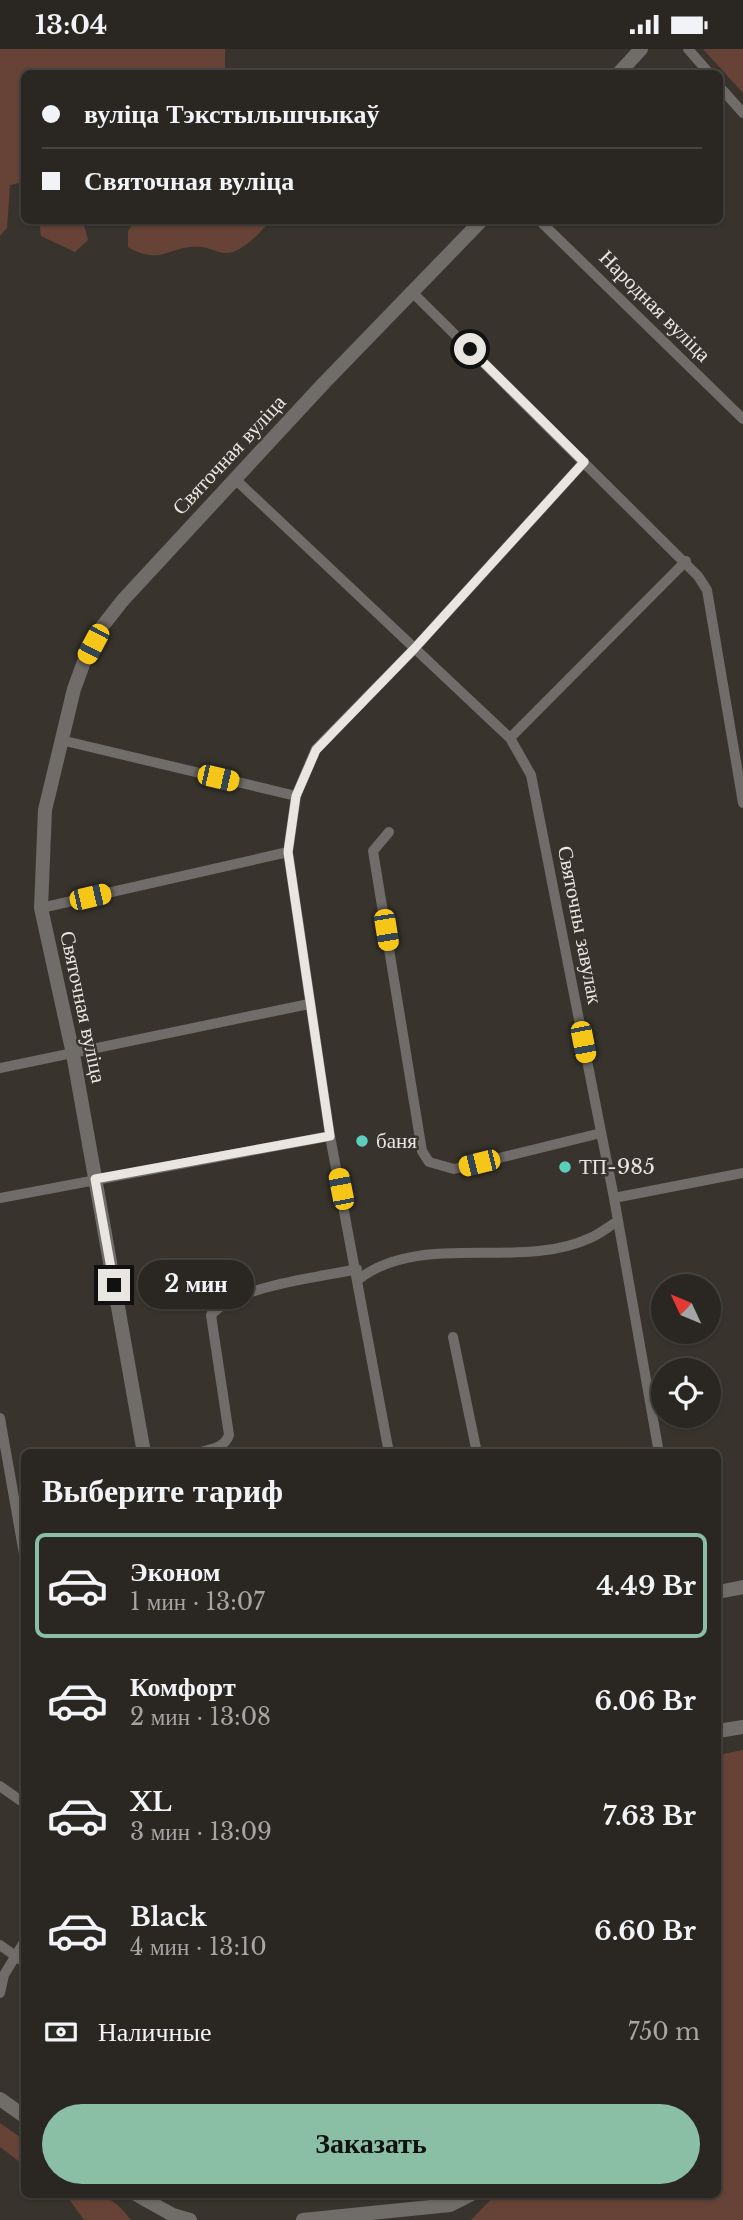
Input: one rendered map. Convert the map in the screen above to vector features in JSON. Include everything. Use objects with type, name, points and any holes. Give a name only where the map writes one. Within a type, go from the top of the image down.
[{"type":"street","points":[[622,70],[641,49]]},
{"type":"street","points":[[688,49],[706,70]]},
{"type":"street","points":[[723,90],[743,113]]},
{"type":"street","name":"Святочная вуліца","points":[[143,1449],[73,1054],[41,908],[45,810],[61,740],[78,679],[102,628],[123,600],[478,224]]},
{"type":"street","name":"Народная вуліца","points":[[543,224],[743,419]]},
{"type":"street","points":[[412,292],[686,561],[706,590],[743,803]]},
{"type":"street","points":[[388,1449],[358,1274],[330,1136],[309,1004],[288,852],[296,796],[316,750],[414,649],[584,462]]},
{"type":"street","name":"Святочны завулак","points":[[235,479],[510,739],[531,775],[614,1198],[658,1449]]},
{"type":"street","points":[[510,739],[686,561]]},
{"type":"street","points":[[61,740],[296,796]]},
{"type":"street","points":[[389,832],[373,851],[422,1151],[429,1162],[454,1169],[601,1133]]},
{"type":"street","points":[[41,908],[288,852]]},
{"type":"street","points":[[0,1067],[309,1004]]},
{"type":"street","points":[[0,1198],[330,1136]]},
{"type":"street","points":[[614,1198],[743,1173]]},
{"type":"street","points":[[212,1449],[226,1443],[229,1435],[211,1315],[219,1305],[244,1294],[358,1274],[401,1258],[531,1251],[555,1247],[589,1239],[618,1221]]},
{"type":"street","points":[[453,1338],[476,1449]]},
{"type":"street","points":[[0,1418],[21,1537]]},
{"type":"street","points":[[721,1591],[743,1587]]},
{"type":"street","points":[[721,1731],[743,1727]]},
{"type":"street","points":[[0,1786],[21,1801]]},
{"type":"street","points":[[0,1945],[20,1959],[4,1975],[0,1993]]},
{"type":"street","points":[[0,2099],[21,2114]]},
{"type":"street","points":[[142,2198],[173,2215],[190,2220]]},
{"type":"street","points":[[303,2220],[450,2205],[464,2198]]},
{"type":"shaded area","points":[[0,49],[225,49],[225,70],[21,70],[21,183],[10,185],[7,228],[0,236]]},
{"type":"shaded area","points":[[703,49],[743,49],[743,93],[723,70]]},
{"type":"shaded area","points":[[39,224],[84,224],[88,240],[75,252],[41,236]]},
{"type":"shaded area","points":[[133,224],[267,224],[249,243],[233,252],[225,253],[190,247],[158,255],[140,253],[128,247],[128,231]]},
{"type":"shaded area","points":[[743,1750],[743,2220],[471,2220],[492,2198],[721,2198],[721,1754]]},
{"type":"shaded area","points":[[0,2123],[21,2138],[21,2163],[0,2147]]},
{"type":"shaded area","points":[[68,2198],[105,2198],[116,2204],[131,2220],[84,2220]]},
{"type":"place","name":"баня","points":[[362,1141]]},
{"type":"place","name":"ТП-985","points":[[565,1167]]},
{"type":"route","points":[[114,1285],[95,1179],[330,1136],[288,852],[296,796],[316,750],[414,649],[584,462],[470,349]]}]
